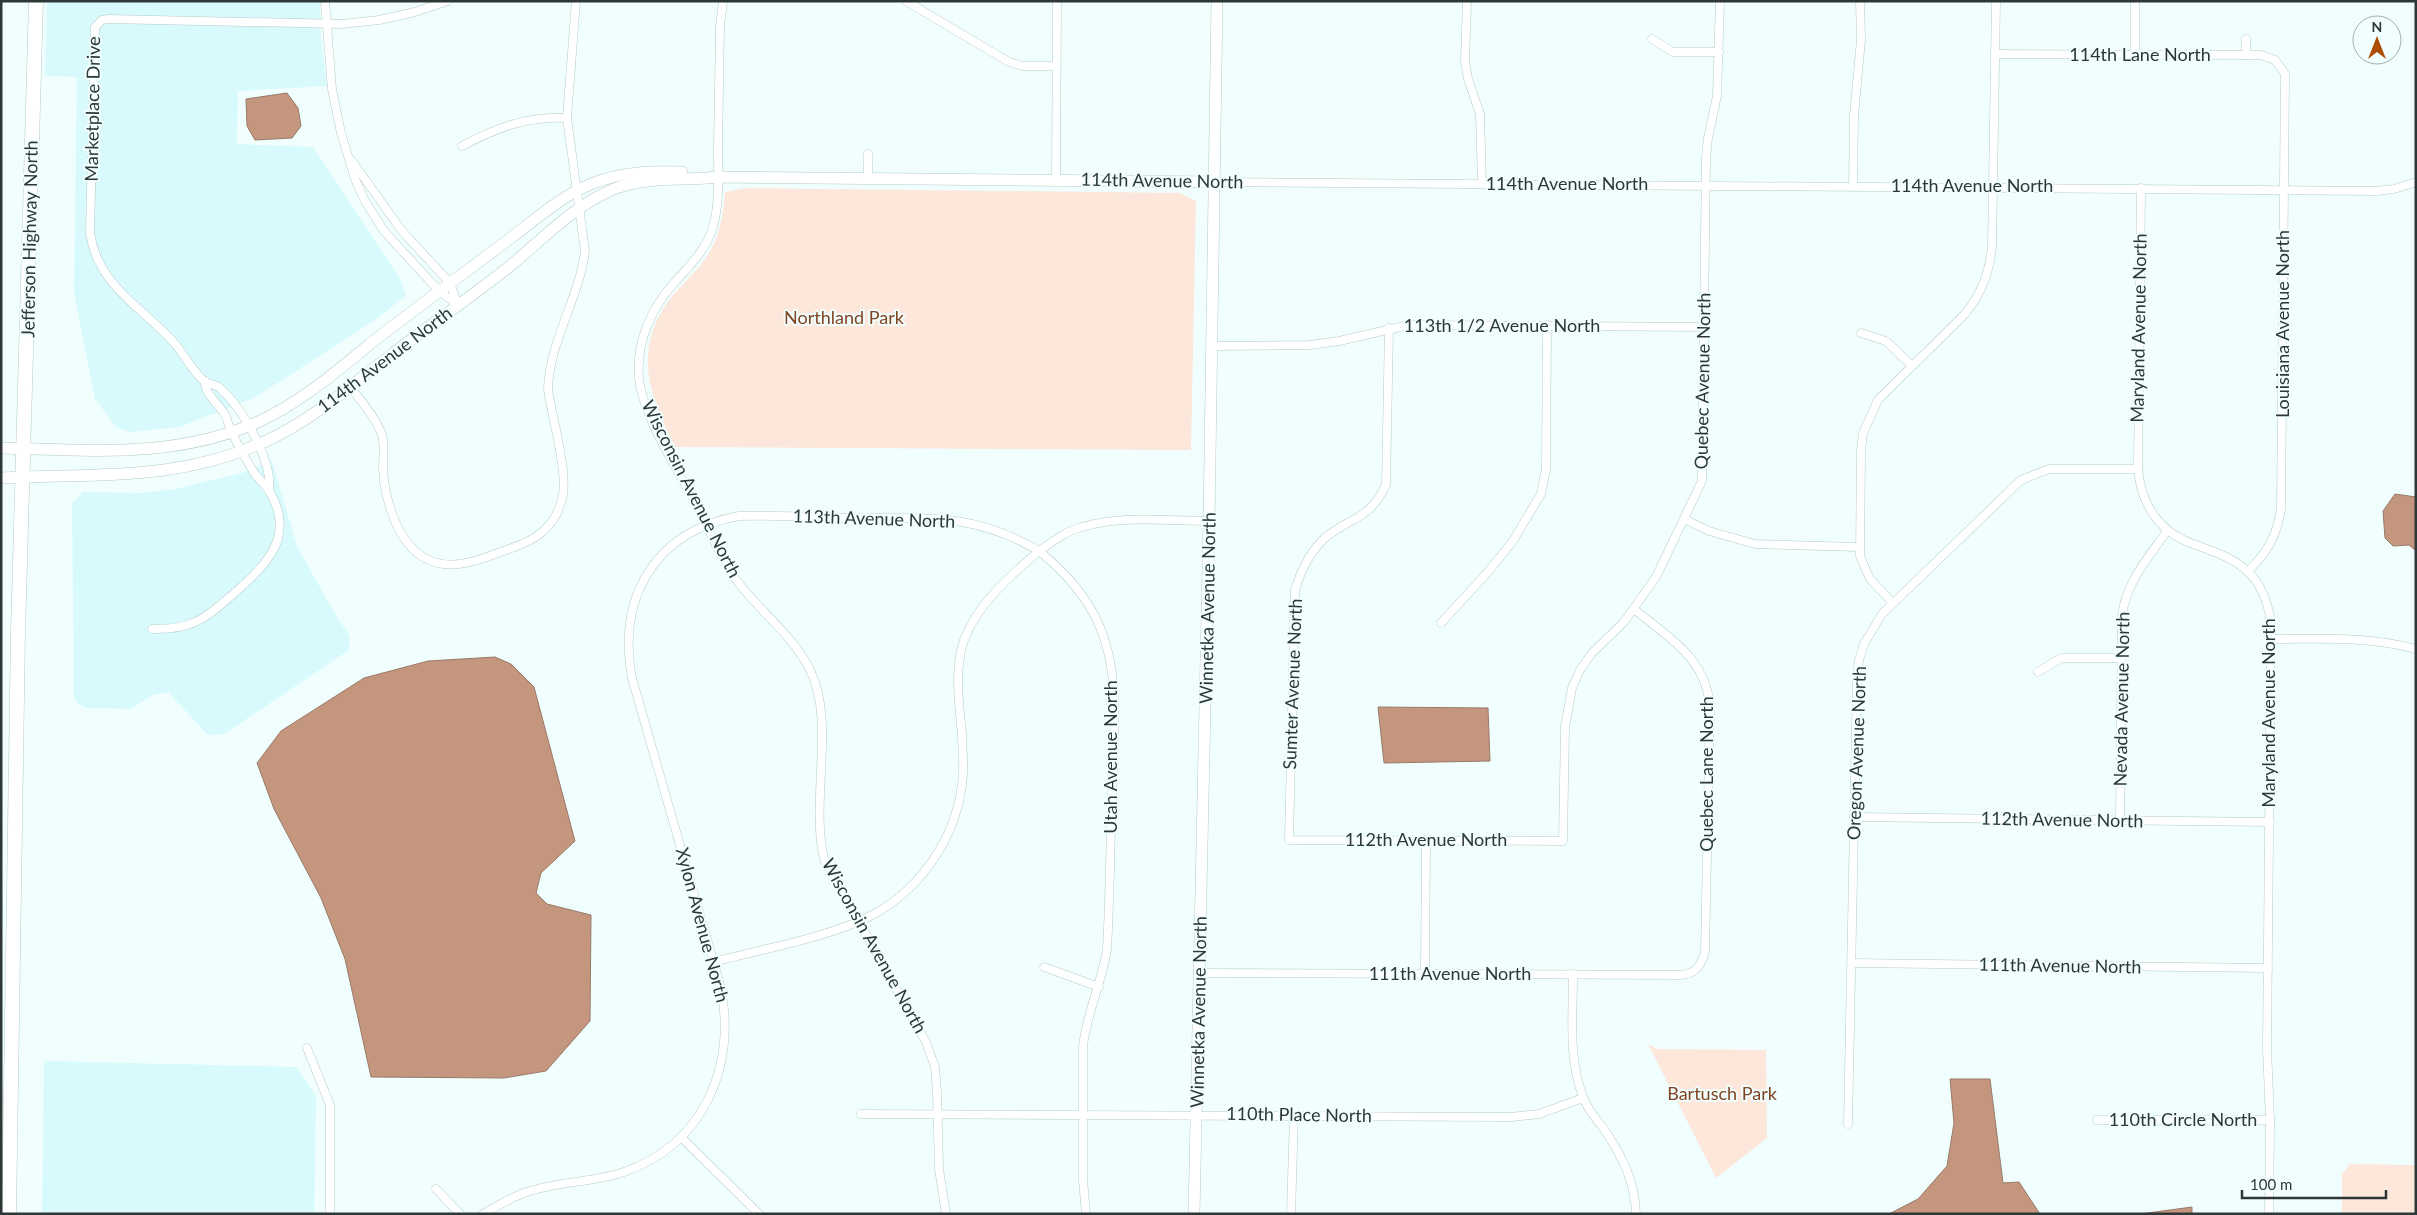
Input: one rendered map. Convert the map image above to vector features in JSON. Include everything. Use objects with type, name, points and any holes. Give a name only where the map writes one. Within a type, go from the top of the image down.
[{"type":"highway","name":"Jefferson Highway North","points":[[9,1214],[18,632],[25,448],[36,1]]},
{"type":"street","points":[[325,1],[332,89],[341,132],[351,160],[355,179],[365,201],[384,232],[439,291],[458,305]]},
{"type":"street","points":[[326,23],[379,20],[415,12],[448,1]]},
{"type":"street","points":[[351,388],[373,418],[381,433],[384,481],[396,522],[412,548],[429,559],[445,565],[462,565],[520,545],[540,534],[554,519],[564,492],[564,481],[548,390],[548,376],[584,261],[584,242],[578,191],[570,151],[567,118],[576,1]]},
{"type":"street","name":"Wisconsin Avenue North","points":[[723,1],[720,26],[717,206],[708,240],[695,260],[656,307],[645,332],[639,368],[643,397],[649,414],[725,562],[739,584],[790,640],[801,655],[814,680],[821,707],[819,838],[824,859],[926,1042],[935,1067],[939,1169],[946,1214]]},
{"type":"street","points":[[906,1],[1009,62],[1023,66],[1056,66]]},
{"type":"street","points":[[1056,180],[1057,1]]},
{"type":"street","name":"Winnetka Avenue North","points":[[1194,1214],[1209,521],[1217,1]]},
{"type":"street","points":[[1467,1],[1465,61],[1468,79],[1480,114],[1482,183]]},
{"type":"street","name":"Quebec Avenue North","points":[[1563,841],[1565,727],[1572,688],[1580,670],[1592,653],[1634,609],[1656,577],[1699,490],[1703,470],[1706,185],[1708,138],[1717,96],[1720,1]]},
{"type":"street","points":[[1853,186],[1854,115],[1861,40],[1860,1]]},
{"type":"street","points":[[1996,1],[1992,247],[1985,283],[1977,299],[1965,314],[1911,365],[1878,400],[1863,433],[1861,450],[1860,556],[1870,579],[1893,603],[2021,480],[2049,469],[2138,469]]},
{"type":"street","points":[[2135,1],[2135,55]]},
{"type":"street","name":"Marketplace Drive","points":[[269,490],[270,481],[258,445],[248,425],[220,387],[205,381],[158,326],[125,298],[106,277],[94,256],[90,233],[96,27],[102,20],[108,19],[326,23]]},
{"type":"street","points":[[1652,38],[1673,52],[1719,52]]},
{"type":"street","points":[[2246,39],[2246,56]]},
{"type":"street","name":"114th Lane North","points":[[1995,54],[2246,56],[2268,57],[2281,66]]},
{"type":"street","name":"Louisiana Avenue North","points":[[2248,571],[2271,545],[2278,528],[2281,509],[2286,82],[2281,66]]},
{"type":"street","points":[[462,146],[491,131],[519,121],[567,118]]},
{"type":"street","points":[[868,154],[868,178]]},
{"type":"street","points":[[351,160],[363,174],[402,231],[450,283],[458,305]]},
{"type":"street","name":"114th Avenue North","points":[[1,448],[105,452],[142,451],[198,441],[248,425],[288,406],[328,380],[439,291],[551,208],[578,191],[603,180],[637,172],[695,172],[718,177]]},
{"type":"street","name":"114th Avenue North","points":[[1,478],[149,474],[202,464],[258,445],[295,425],[351,388],[458,305],[479,291],[580,208],[608,192],[634,183],[650,180],[718,177],[1993,186],[2376,191],[2394,189],[2416,182]]},
{"type":"street","name":"Maryland Avenue North","points":[[2140,188],[2138,469],[2141,490],[2147,505],[2167,531],[2190,543],[2232,560],[2248,571],[2259,586],[2268,604],[2272,639],[2267,1048],[2270,1120],[2269,1214]]},
{"type":"street","name":"113th 1/2 Avenue North","points":[[1212,346],[1310,345],[1339,341],[1388,328],[1430,324],[1704,326]]},
{"type":"street","points":[[1441,623],[1487,573],[1513,541],[1541,494],[1546,468],[1547,325]]},
{"type":"street","name":"Sumter Avenue North","points":[[1288,840],[1296,590],[1301,572],[1319,545],[1336,531],[1369,511],[1378,500],[1386,485],[1388,328]]},
{"type":"street","points":[[1861,333],[1886,341],[1911,365]]},
{"type":"street","name":"Marketplace Drive","points":[[205,381],[205,389],[226,414],[231,431],[252,470],[269,490]]},
{"type":"street","points":[[152,628],[170,629],[194,624],[211,613],[264,565],[275,549],[280,524],[278,512],[269,490]]},
{"type":"street","name":"113th Avenue North","points":[[706,525],[725,519],[754,516],[951,519],[992,528],[1016,538],[1039,551]]},
{"type":"street","points":[[1684,519],[1717,534],[1755,544],[1859,548]]},
{"type":"street","points":[[713,962],[858,921],[876,912],[914,884],[943,846],[953,823],[963,775],[959,663],[964,641],[973,620],[991,597],[1039,551],[1059,537],[1081,527],[1105,522],[1209,521]]},
{"type":"street","name":"Xylon Avenue North","points":[[484,1214],[525,1192],[624,1172],[646,1162],[681,1137],[702,1111],[714,1089],[722,1064],[726,1038],[726,1013],[632,678],[628,656],[631,613],[637,592],[649,570],[674,543],[706,525]]},
{"type":"street","name":"Nevada Avenue North","points":[[2120,821],[2124,600],[2139,570],[2167,531]]},
{"type":"street","name":"Utah Avenue North","points":[[1039,551],[1082,594],[1100,626],[1112,671],[1114,699],[1108,927],[1104,967],[1085,1025],[1083,1046],[1083,1180],[1086,1214]]},
{"type":"street","name":"Oregon Avenue North","points":[[1848,1124],[1859,660],[1871,629],[1893,603]]},
{"type":"street","name":"Quebec Lane North","points":[[1634,609],[1696,663],[1704,676],[1708,690],[1710,705],[1705,952],[1698,968]]},
{"type":"street","points":[[2272,639],[2349,639],[2382,642],[2416,649]]},
{"type":"street","points":[[2038,672],[2061,658],[2122,658]]},
{"type":"street","name":"112th Avenue North","points":[[1854,817],[2270,822]]},
{"type":"street","name":"112th Avenue North","points":[[1288,840],[1563,841]]},
{"type":"street","points":[[1425,973],[1426,840]]},
{"type":"street","name":"111th Avenue North","points":[[1852,963],[2268,968]]},
{"type":"street","points":[[1044,967],[1099,987]]},
{"type":"street","name":"111th Avenue North","points":[[1200,972],[1680,975],[1693,973],[1698,968]]},
{"type":"street","points":[[1573,974],[1572,1045],[1574,1065],[1583,1098],[1624,1159],[1631,1179],[1636,1214]]},
{"type":"street","points":[[307,1048],[330,1105],[330,1214]]},
{"type":"street","name":"110th Place North","points":[[861,1114],[1196,1114],[1512,1117],[1539,1114],[1583,1098]]},
{"type":"street","points":[[1291,1214],[1294,1115]]},
{"type":"street","name":"110th Circle North","points":[[2096,1120],[2270,1120]]},
{"type":"street","points":[[681,1137],[758,1214]]},
{"type":"street","points":[[436,1189],[460,1214]]},
{"type":"shaded area","points":[[47,1],[320,1],[321,39],[327,86],[238,91],[237,144],[313,147],[401,280],[406,296],[372,322],[254,398],[179,427],[131,432],[116,427],[95,399],[74,292],[77,77],[45,76]]},
{"type":"shaded area","points":[[287,93],[298,108],[301,126],[292,138],[255,140],[247,126],[246,99]]},
{"type":"shaded area","points":[[272,461],[297,546],[336,616],[350,636],[349,650],[224,734],[208,735],[169,693],[155,694],[131,709],[86,708],[79,704],[74,698],[72,503],[83,492],[142,493],[175,489],[242,473]]},
{"type":"shaded area","points":[[2395,494],[2416,497],[2416,551],[2409,545],[2393,546],[2385,538],[2383,511]]},
{"type":"shaded area","points":[[495,657],[511,664],[534,687],[575,841],[541,873],[536,893],[547,904],[591,915],[590,1021],[546,1071],[504,1078],[371,1077],[345,959],[321,898],[274,809],[257,763],[281,731],[364,678],[428,661]]},
{"type":"shaded area","points":[[1378,707],[1488,708],[1490,761],[1384,763]]},
{"type":"shaded area","points":[[44,1061],[296,1067],[316,1096],[314,1214],[42,1214]]},
{"type":"shaded area","points":[[1950,1079],[1990,1079],[2003,1183],[2019,1182],[2040,1214],[1889,1214],[1918,1199],[1947,1166],[1954,1123]]},
{"type":"shaded area","points":[[2192,1207],[2192,1214],[2140,1214]]},
{"type":"green space","name":"Northland Park","points":[[746,188],[1180,193],[1196,201],[1191,450],[675,447],[653,394],[648,358],[650,340],[656,322],[667,303],[708,255],[716,238],[721,220],[725,192]]},
{"type":"green space","name":"Bartusch Park","points":[[1648,1044],[1657,1049],[1766,1050],[1767,1138],[1716,1178]]},
{"type":"green space","points":[[2350,1164],[2416,1165],[2416,1214],[2342,1214],[2342,1174]]}]
